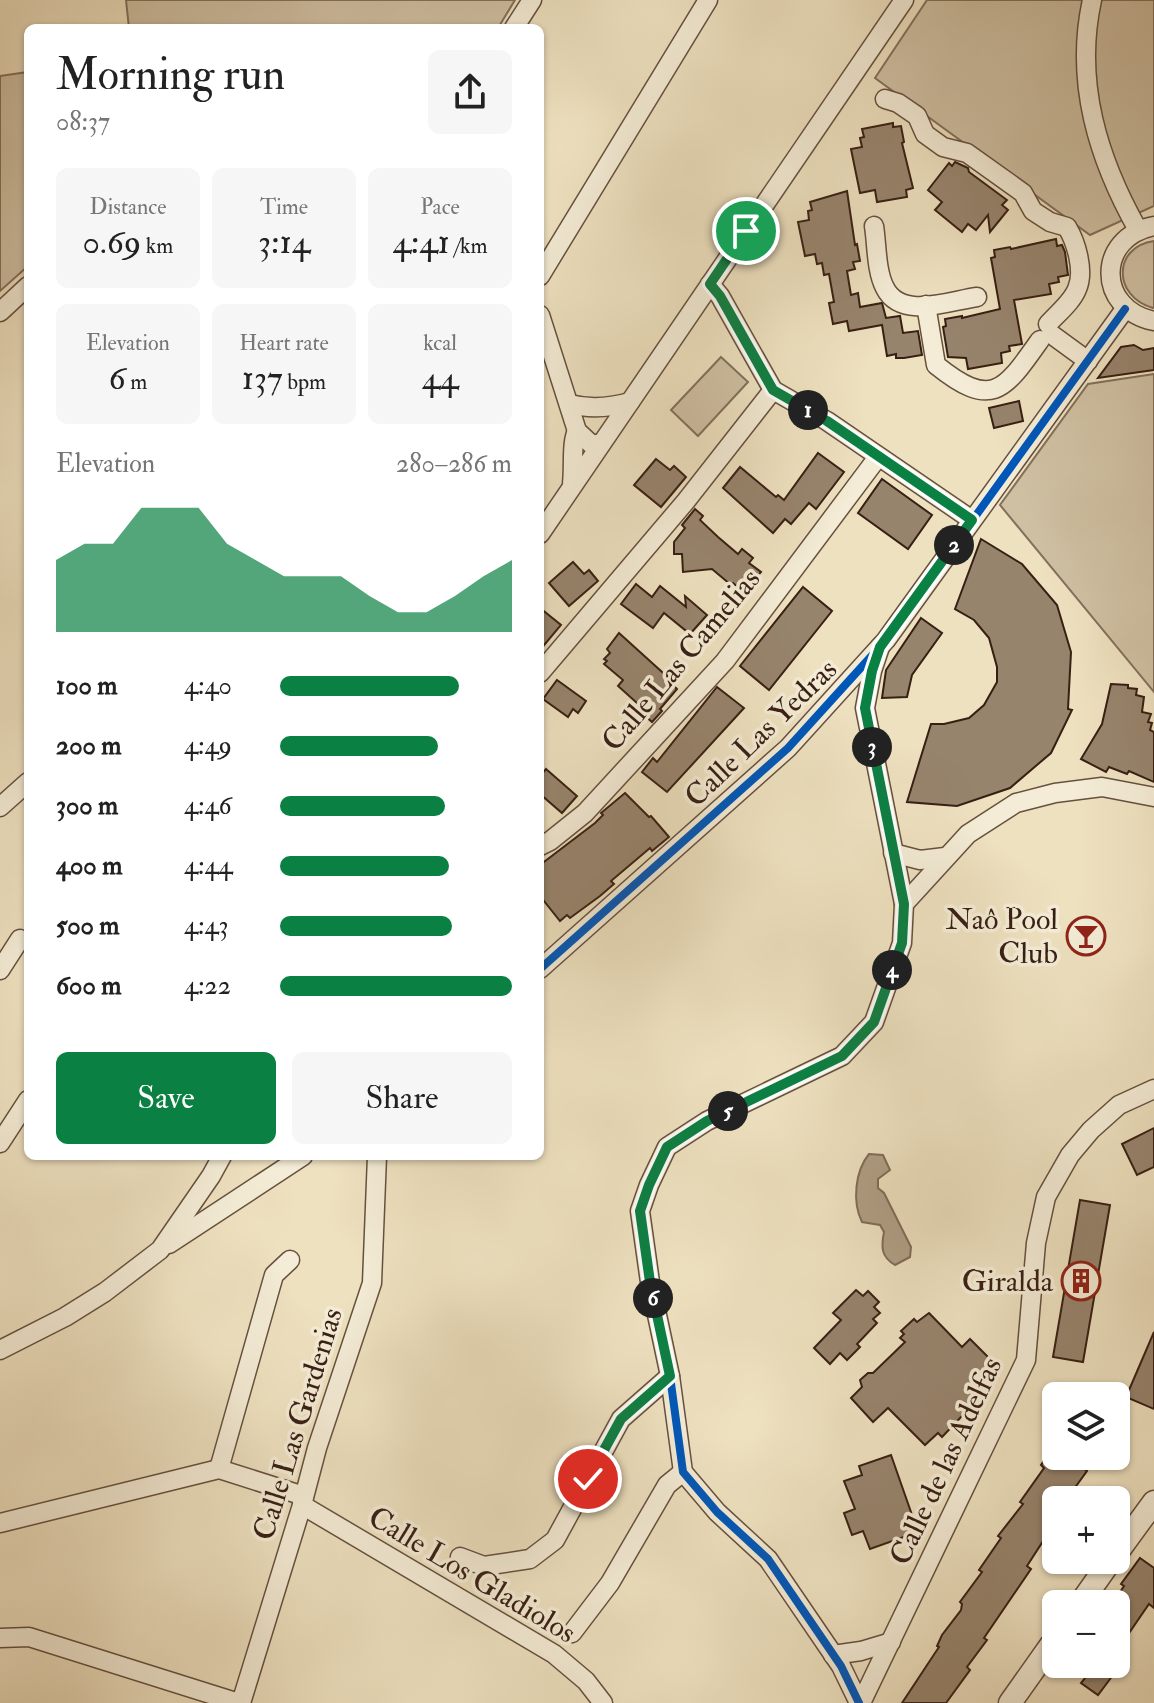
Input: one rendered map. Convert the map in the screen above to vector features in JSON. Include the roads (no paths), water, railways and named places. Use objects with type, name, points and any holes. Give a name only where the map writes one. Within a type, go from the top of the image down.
[{"type":"street","points":[[517,24],[532,0]]},
{"type":"street","points":[[544,269],[708,0]]},
{"type":"street","points":[[544,528],[904,0]]},
{"type":"street","points":[[1092,0],[1087,61],[1090,108],[1104,161],[1146,228],[1122,241],[1113,257],[1110,275],[1114,294],[1125,309],[1138,317],[1154,321]]},
{"type":"street","points":[[885,99],[898,103],[917,116],[925,134],[943,147],[967,153],[1023,193],[1033,211],[1050,222],[1067,227],[1073,238],[1080,272],[1077,290],[1015,376],[1003,386],[979,391],[960,384],[936,365],[926,305]]},
{"type":"street","points":[[874,226],[883,286],[893,300],[903,305],[926,305],[977,297]]},
{"type":"street","points":[[710,284],[720,296],[773,390],[827,421],[972,520]]},
{"type":"street","points":[[0,312],[24,290]]},
{"type":"street","name":"Calle Las Yedras","points":[[544,965],[788,748],[880,647],[1125,309]]},
{"type":"street","points":[[1046,333],[1088,361]]},
{"type":"street","points":[[546,354],[576,406],[577,431],[573,437],[575,454],[571,490]]},
{"type":"street","points":[[544,668],[686,501],[773,390]]},
{"type":"street","points":[[576,406],[615,407],[630,402]]},
{"type":"street","points":[[576,406],[599,419],[604,440]]},
{"type":"street","points":[[577,431],[591,444],[604,440]]},
{"type":"street","name":"Calle Las Camelias","points":[[544,844],[585,813],[725,661],[878,457]]},
{"type":"street","points":[[860,1703],[833,1655],[768,1559],[717,1512],[683,1472],[670,1376],[650,1282],[640,1211],[667,1147],[707,1121],[842,1056],[874,1022],[902,943],[904,904],[865,708],[880,647]]},
{"type":"street","points":[[824,710],[848,703],[865,708]]},
{"type":"street","points":[[0,807],[24,786]]},
{"type":"street","points":[[904,904],[968,834],[1016,803],[1055,793],[1102,787],[1154,797]]},
{"type":"street","points":[[893,853],[920,860],[945,857]]},
{"type":"street","points":[[0,970],[20,939]]},
{"type":"street","name":"Calle de las Adelfas","points":[[860,1703],[1026,1360],[1036,1243],[1046,1197],[1070,1155],[1091,1130],[1119,1105],[1154,1089]]},
{"type":"street","points":[[0,1143],[24,1106]]},
{"type":"street","points":[[160,1250],[220,1160]]},
{"type":"street","points":[[0,1350],[91,1301],[160,1250],[297,1160]]},
{"type":"street","name":"Calle Las Gardenias","points":[[240,1703],[372,1283],[377,1160]]},
{"type":"street","points":[[0,1523],[219,1469],[274,1275],[290,1260]]},
{"type":"street","points":[[460,1557],[484,1566],[530,1559],[555,1540],[621,1419],[670,1376]]},
{"type":"street","name":"Calle Los Gladiolos","points":[[219,1469],[303,1501],[554,1654],[586,1681],[603,1703]]},
{"type":"street","points":[[572,1633],[610,1583],[667,1485],[683,1472]]},
{"type":"street","points":[[1130,1535],[1154,1502]]},
{"type":"street","points":[[0,1638],[29,1637],[240,1703]]},
{"type":"street","points":[[833,1655],[891,1642]]},
{"type":"street","points":[[1010,1703],[1042,1658]]},
{"type":"place","name":"Naô Pool Club","points":[[1086,936]]},
{"type":"place","name":"Giralda","points":[[1081,1281]]}]
